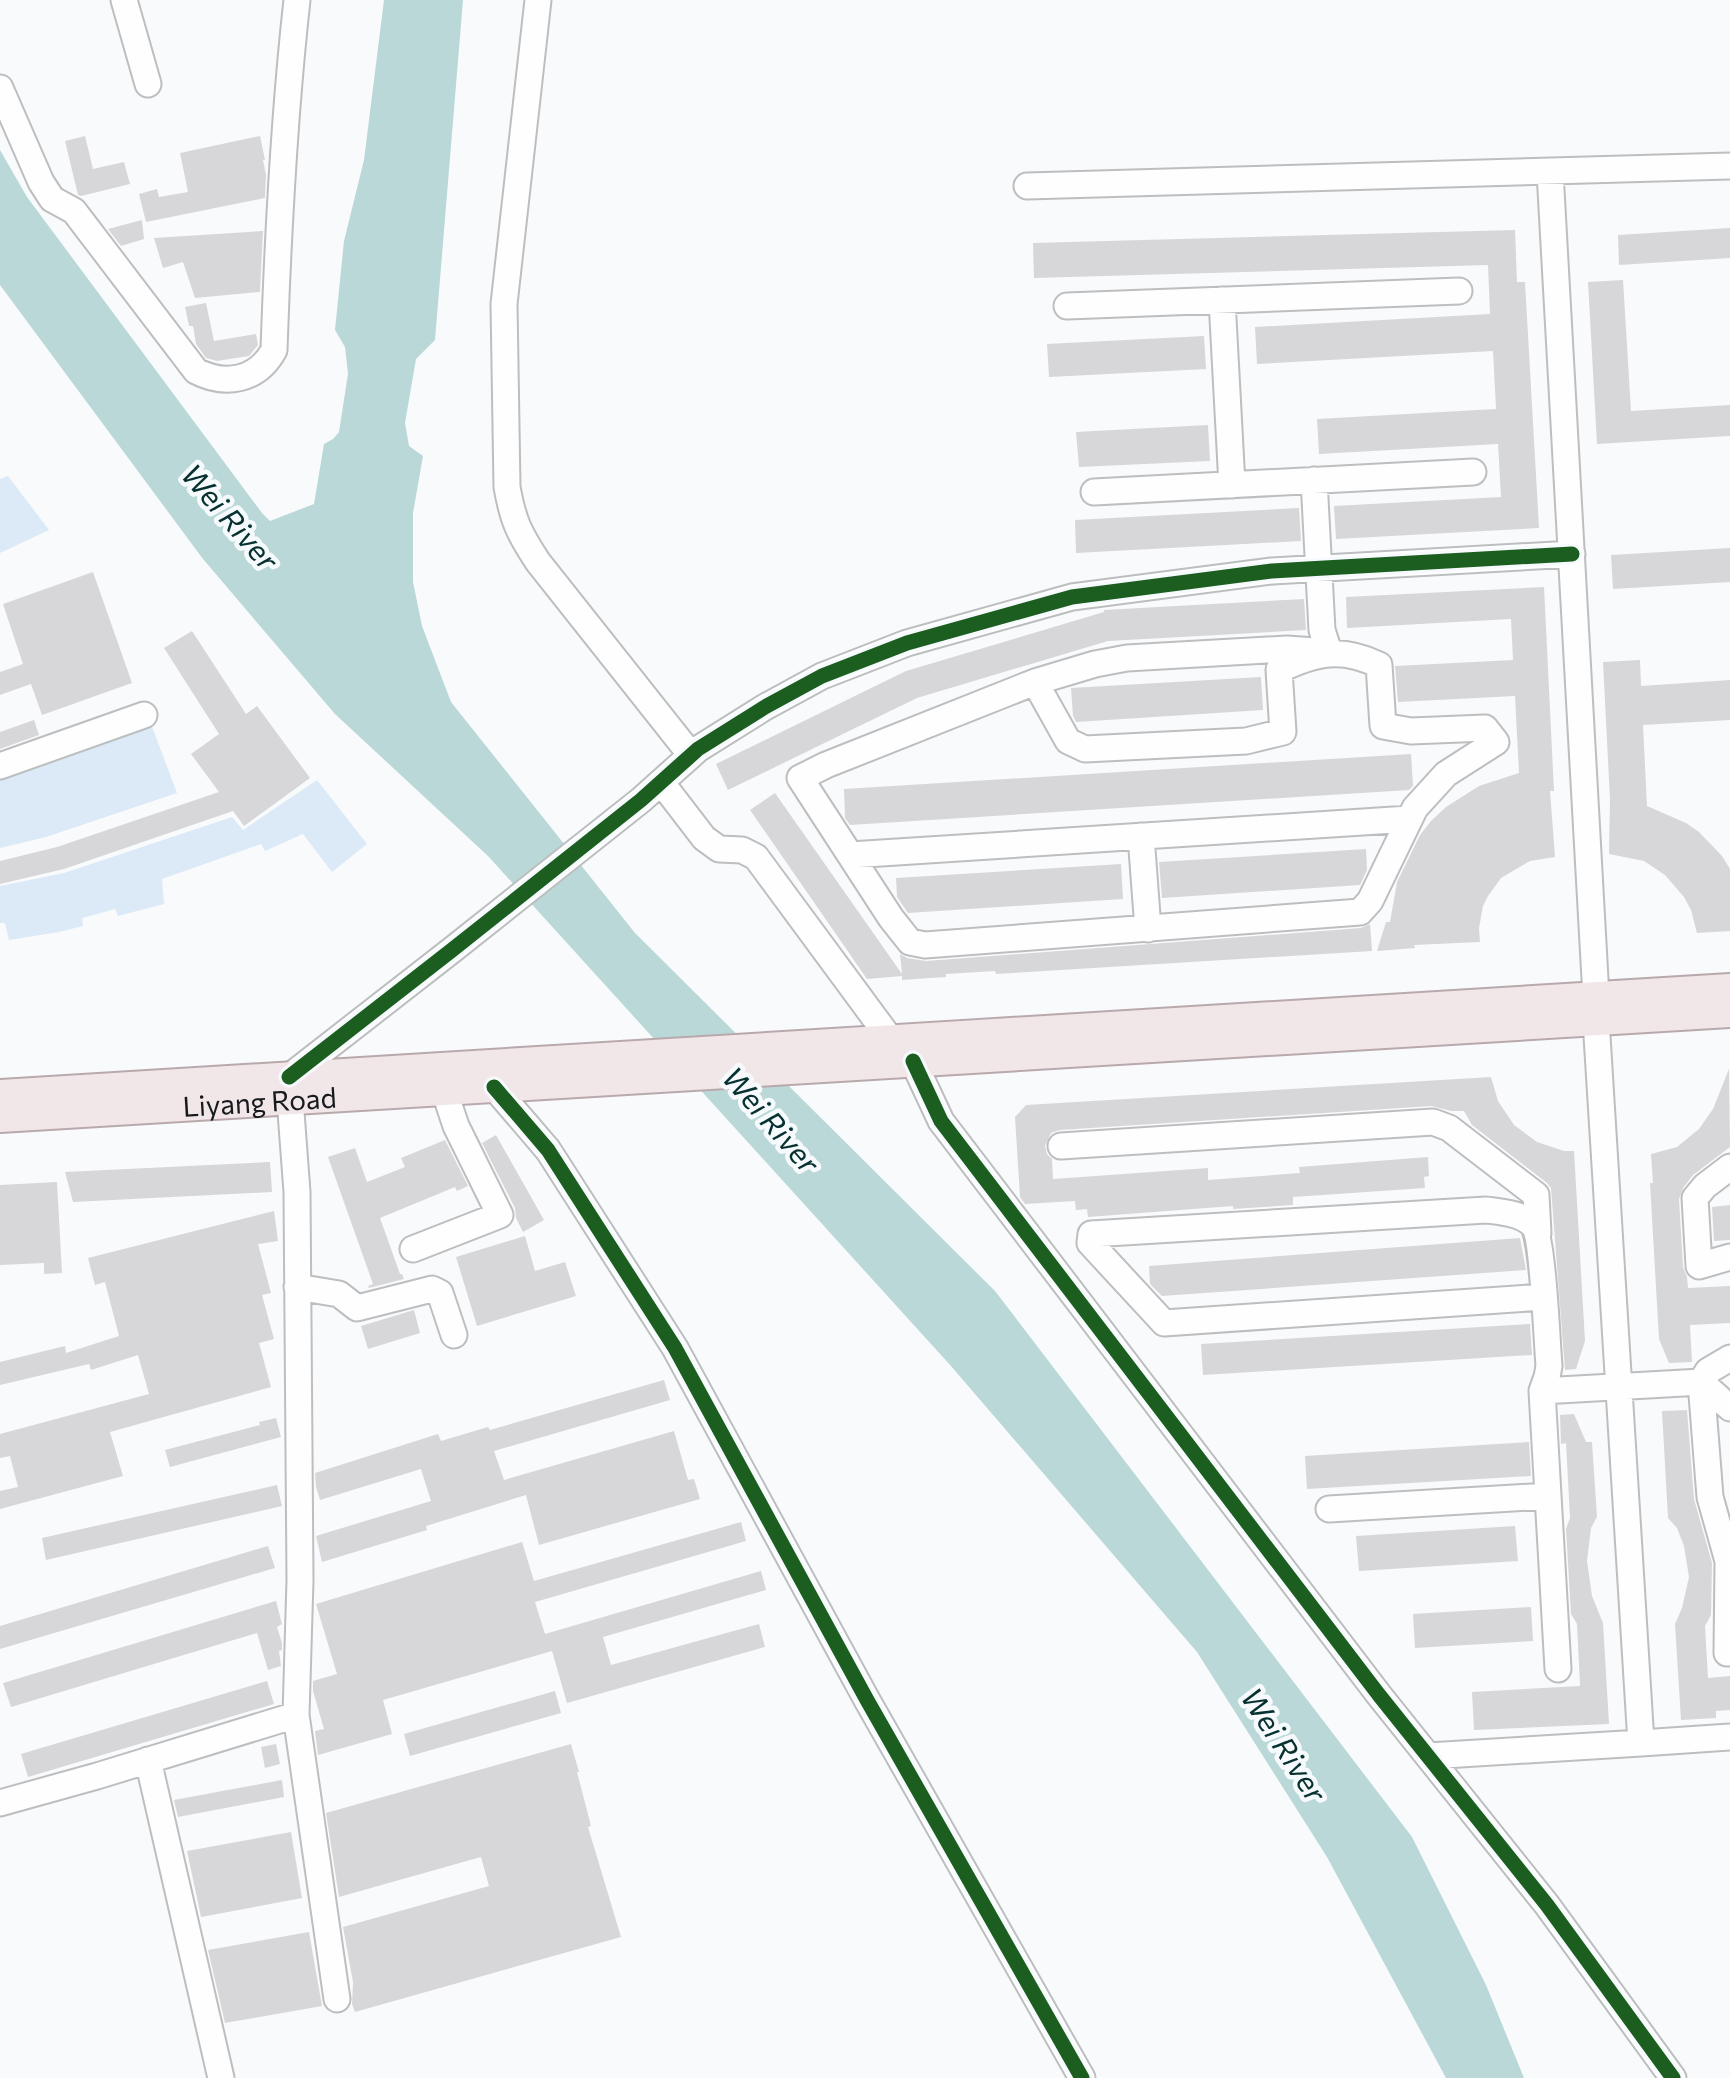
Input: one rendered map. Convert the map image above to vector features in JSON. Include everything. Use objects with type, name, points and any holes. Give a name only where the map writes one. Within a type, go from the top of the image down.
[{"type":"main road","points":[[884,1048],[913,1061],[1596,1009],[1730,989]]},
{"type":"main road","points":[[511,1078],[884,1048],[1596,1009],[1730,1012]]},
{"type":"main road","name":"Liyang Road","points":[[0,1095],[511,1078]]},
{"type":"main road","name":"Liyang Road","points":[[0,1117],[290,1088],[444,1090],[511,1078]]},
{"type":"street","points":[[124,0],[148,84]]},
{"type":"street","points":[[0,88],[52,199],[74,211],[196,371],[213,379],[243,378],[267,362],[274,350],[279,215],[296,0]]},
{"type":"street","points":[[538,0],[504,304],[512,514],[538,562],[691,755]]},
{"type":"street","points":[[1028,186],[1730,166]]},
{"type":"street","points":[[1550,172],[1641,1742]]},
{"type":"street","points":[[1066,306],[1460,291]]},
{"type":"street","points":[[1222,300],[1232,485]]},
{"type":"street","points":[[1094,492],[1473,472]]},
{"type":"street","points":[[1314,480],[1322,630],[1328,652]]},
{"type":"street","points":[[337,1999],[296,1715],[300,1580],[298,1286],[290,1088],[691,755],[822,676],[906,643],[1072,597],[1272,572],[1572,554]]},
{"type":"street","points":[[1286,649],[1328,652],[1360,656],[1380,665],[1382,726],[1411,731],[1485,728],[1496,742],[1446,774],[1415,808],[1370,901],[1360,912],[925,945],[910,942],[800,778],[1035,682],[1095,664],[1127,658],[1286,649]]},
{"type":"street","points":[[1035,682],[1068,741],[1085,749],[1246,741],[1283,732],[1280,670],[1328,652]]},
{"type":"street","points":[[0,766],[144,715]]},
{"type":"street","points":[[661,782],[704,838],[719,849],[742,850],[756,856],[884,1048]]},
{"type":"street","points":[[850,855],[1409,819]]},
{"type":"street","points":[[1140,836],[1148,928]]},
{"type":"street","points":[[913,1061],[941,1121],[1546,1906],[1673,2078]]},
{"type":"street","points":[[511,1078],[548,1150],[675,1348],[867,1700],[1082,2078]]},
{"type":"street","points":[[413,1249],[500,1215],[456,1126],[444,1090]]},
{"type":"street","points":[[1061,1146],[1433,1122],[1450,1128],[1536,1195],[1548,1366],[1542,1391],[1558,1669]]},
{"type":"street","points":[[1730,1167],[1695,1198],[1699,1266],[1730,1257]]},
{"type":"street","points":[[1538,1233],[1532,1223],[1514,1214],[1486,1210],[1091,1234],[1090,1243],[1164,1323],[1543,1296]]},
{"type":"street","points":[[298,1286],[340,1294],[358,1308],[432,1288],[440,1292],[454,1335]]},
{"type":"street","points":[[1730,1358],[1708,1370],[1700,1382],[1710,1497],[1728,1560],[1730,1653]]},
{"type":"street","points":[[1542,1391],[1700,1382],[1730,1408]]},
{"type":"street","points":[[1328,1508],[1548,1496]]},
{"type":"street","points":[[0,1803],[296,1715]]},
{"type":"street","points":[[1428,1756],[1730,1737]]},
{"type":"street","points":[[148,1760],[220,2078]]},
{"type":"shaded area","points":[[8,476],[49,530],[0,553],[0,479]]},
{"type":"shaded area","points":[[151,724],[177,793],[46,837],[0,848],[0,778]]},
{"type":"shaded area","points":[[317,780],[367,844],[332,872],[303,834],[265,851],[261,844],[162,879],[164,904],[118,916],[115,909],[82,918],[83,926],[9,940],[5,923],[0,923],[0,886],[64,873],[232,817],[243,830]]},
{"type":"water","name":"Wei River","points":[[384,0],[463,0],[435,340],[416,359],[405,423],[409,446],[423,456],[413,513],[413,582],[422,626],[451,702],[635,933],[995,1291],[1412,1837],[1486,1985],[1524,2078],[1446,2078],[1327,1857],[1197,1652],[951,1366],[488,856],[335,714],[203,559],[0,285],[0,150],[27,197],[262,513],[270,521],[314,504],[324,444],[339,432],[348,374],[345,347],[335,330],[344,241],[364,160]]},
{"type":"building","points":[[85,136],[93,169],[124,162],[130,184],[78,195],[65,141]]},
{"type":"building","points":[[260,136],[265,160],[265,198],[146,222],[139,194],[157,189],[159,197],[188,192],[180,153]]},
{"type":"building","points":[[142,220],[144,239],[121,246],[108,229]]},
{"type":"building","points":[[1730,228],[1730,258],[1619,265],[1618,235]]},
{"type":"building","points":[[1515,230],[1517,282],[1525,282],[1539,528],[1336,539],[1334,506],[1501,497],[1498,444],[1319,454],[1317,419],[1496,409],[1493,351],[1257,364],[1255,327],[1490,314],[1488,265],[1034,278],[1033,243]]},
{"type":"building","points":[[263,231],[260,292],[195,298],[183,262],[163,268],[154,238]]},
{"type":"building","points":[[1623,280],[1631,411],[1730,405],[1730,436],[1597,444],[1588,282]]},
{"type":"building","points":[[206,303],[214,341],[256,334],[258,345],[249,356],[217,361],[206,358],[196,344],[185,307]]},
{"type":"building","points":[[1204,336],[1206,369],[1049,377],[1047,344]]},
{"type":"building","points":[[1208,425],[1210,461],[1079,467],[1076,432]]},
{"type":"building","points":[[1299,508],[1301,541],[1076,553],[1075,520]]},
{"type":"building","points":[[1730,548],[1730,582],[1613,589],[1611,555]]},
{"type":"building","points":[[93,572],[132,683],[42,715],[31,684],[0,695],[0,672],[23,664],[3,604]]},
{"type":"building","points":[[1544,587],[1555,857],[1530,861],[1501,878],[1483,906],[1480,942],[1377,951],[1386,922],[1390,922],[1397,882],[1431,821],[1479,786],[1519,773],[1515,696],[1398,702],[1395,666],[1513,660],[1511,619],[1347,628],[1346,597]]},
{"type":"building","points":[[1304,599],[1306,630],[1108,641],[917,698],[728,790],[716,764],[906,671],[1104,610]]},
{"type":"building","points":[[192,631],[246,714],[257,706],[310,778],[244,826],[233,811],[64,869],[0,884],[0,861],[57,847],[219,792],[191,754],[219,734],[164,648]]},
{"type":"building","points":[[1640,660],[1641,686],[1730,680],[1730,720],[1643,725],[1647,806],[1686,823],[1722,856],[1730,869],[1730,931],[1697,933],[1684,897],[1665,875],[1644,861],[1609,854],[1603,662]]},
{"type":"building","points":[[1261,677],[1263,710],[1076,722],[1073,716],[1071,688]]},
{"type":"building","points":[[34,720],[39,735],[0,749],[0,732]]},
{"type":"building","points":[[1411,754],[1413,786],[1409,790],[850,825],[845,818],[844,789]]},
{"type":"building","points":[[775,793],[902,974],[900,954],[926,961],[1361,928],[1370,924],[1372,951],[867,979],[750,810]]},
{"type":"building","points":[[1366,849],[1367,870],[1360,885],[1162,898],[1159,862]]},
{"type":"building","points":[[1121,864],[1123,899],[908,913],[897,897],[896,878]]},
{"type":"building","points":[[1729,1069],[1730,1147],[1693,1175],[1679,1199],[1688,1288],[1730,1286],[1730,1323],[1690,1325],[1692,1362],[1669,1363],[1659,1339],[1651,1154],[1677,1147],[1699,1129],[1713,1109]]},
{"type":"building","points":[[1491,1077],[1498,1101],[1514,1125],[1537,1142],[1574,1151],[1585,1341],[1576,1369],[1565,1370],[1551,1188],[1472,1125],[1464,1111],[1432,1106],[1060,1130],[1051,1133],[1045,1146],[1052,1159],[1053,1179],[1208,1168],[1208,1180],[1300,1173],[1299,1167],[1428,1157],[1425,1188],[1293,1197],[1293,1205],[1088,1217],[1087,1209],[1076,1210],[1075,1201],[1025,1204],[1020,1197],[1015,1117],[1026,1105]]},
{"type":"building","points":[[496,1135],[544,1220],[523,1232],[482,1143]]},
{"type":"building","points":[[445,1140],[468,1186],[457,1191],[455,1187],[380,1218],[404,1279],[369,1288],[373,1284],[328,1157],[355,1148],[367,1182],[405,1167],[401,1158]]},
{"type":"building","points":[[270,1162],[272,1192],[73,1202],[65,1172]]},
{"type":"building","points":[[57,1182],[62,1273],[44,1274],[44,1263],[0,1265],[0,1185]]},
{"type":"building","points":[[1730,1205],[1730,1240],[1714,1241],[1712,1207]]},
{"type":"building","points":[[274,1211],[278,1241],[258,1244],[271,1293],[262,1295],[274,1339],[259,1343],[271,1387],[110,1432],[123,1476],[0,1509],[0,1491],[18,1487],[10,1456],[0,1458],[0,1434],[149,1394],[138,1355],[91,1370],[89,1364],[0,1385],[0,1362],[65,1346],[66,1353],[119,1336],[105,1282],[95,1285],[88,1258]]},
{"type":"building","points":[[525,1236],[535,1271],[565,1262],[576,1296],[477,1326],[456,1257]]},
{"type":"building","points":[[1520,1238],[1526,1270],[1162,1296],[1150,1284],[1149,1266]]},
{"type":"building","points":[[414,1310],[420,1333],[368,1349],[361,1326]]},
{"type":"building","points":[[1530,1324],[1532,1355],[1203,1375],[1201,1344]]},
{"type":"building","points":[[664,1380],[670,1400],[494,1451],[504,1480],[674,1431],[688,1480],[694,1479],[700,1499],[539,1545],[526,1495],[322,1562],[316,1536],[431,1501],[421,1469],[320,1500],[315,1473],[438,1434],[441,1441],[488,1427],[490,1430]]},
{"type":"building","points":[[1687,1410],[1694,1499],[1712,1563],[1711,1615],[1705,1626],[1708,1678],[1730,1676],[1730,1710],[1716,1711],[1716,1718],[1681,1720],[1675,1624],[1689,1577],[1684,1546],[1668,1518],[1662,1411]]},
{"type":"building","points":[[1574,1414],[1586,1442],[1592,1442],[1597,1517],[1591,1528],[1587,1561],[1592,1596],[1603,1623],[1609,1724],[1474,1730],[1472,1692],[1580,1686],[1566,1529],[1570,1518],[1566,1443],[1561,1444],[1560,1415]]},
{"type":"building","points":[[276,1418],[281,1437],[170,1467],[165,1450]]},
{"type":"building","points":[[1529,1442],[1531,1476],[1307,1489],[1305,1456]]},
{"type":"building","points":[[277,1485],[282,1506],[46,1560],[42,1538]]},
{"type":"building","points":[[741,1522],[746,1541],[535,1602],[545,1634],[761,1571],[766,1590],[603,1637],[611,1665],[759,1624],[765,1647],[567,1703],[552,1651],[383,1700],[392,1734],[318,1755],[315,1731],[324,1729],[313,1681],[337,1674],[316,1604],[522,1542],[534,1581]]},
{"type":"building","points":[[1515,1526],[1518,1561],[1359,1571],[1356,1536]]},
{"type":"building","points":[[268,1546],[275,1568],[0,1649],[0,1626]]},
{"type":"building","points":[[276,1601],[282,1624],[277,1627],[282,1643],[281,1666],[268,1670],[257,1633],[11,1707],[3,1683]]},
{"type":"building","points":[[1531,1607],[1533,1641],[1415,1648],[1413,1614]]},
{"type":"building","points":[[267,1681],[274,1704],[28,1777],[21,1754]]},
{"type":"building","points":[[555,1691],[561,1713],[410,1756],[404,1734]]},
{"type":"building","points":[[276,1744],[280,1764],[265,1768],[261,1747]]},
{"type":"building","points":[[571,1744],[591,1826],[588,1827],[621,1937],[355,2012],[343,1927],[489,1886],[481,1857],[339,1897],[326,1813]]},
{"type":"building","points":[[282,1780],[284,1797],[178,1817],[174,1800]]},
{"type":"building","points":[[291,1832],[302,1898],[201,1917],[187,1851]]},
{"type":"building","points":[[309,1932],[322,2006],[225,2023],[208,1950]]},
{"type":"cycle path","points":[[289,1077],[641,800],[698,749],[822,676],[907,643],[1072,597],[1272,571],[1572,554]]},
{"type":"cycle path","points":[[913,1061],[941,1121],[1379,1695],[1547,1905],[1673,2078]]},
{"type":"cycle path","points":[[494,1087],[548,1150],[675,1348],[867,1700],[1082,2078]]}]
